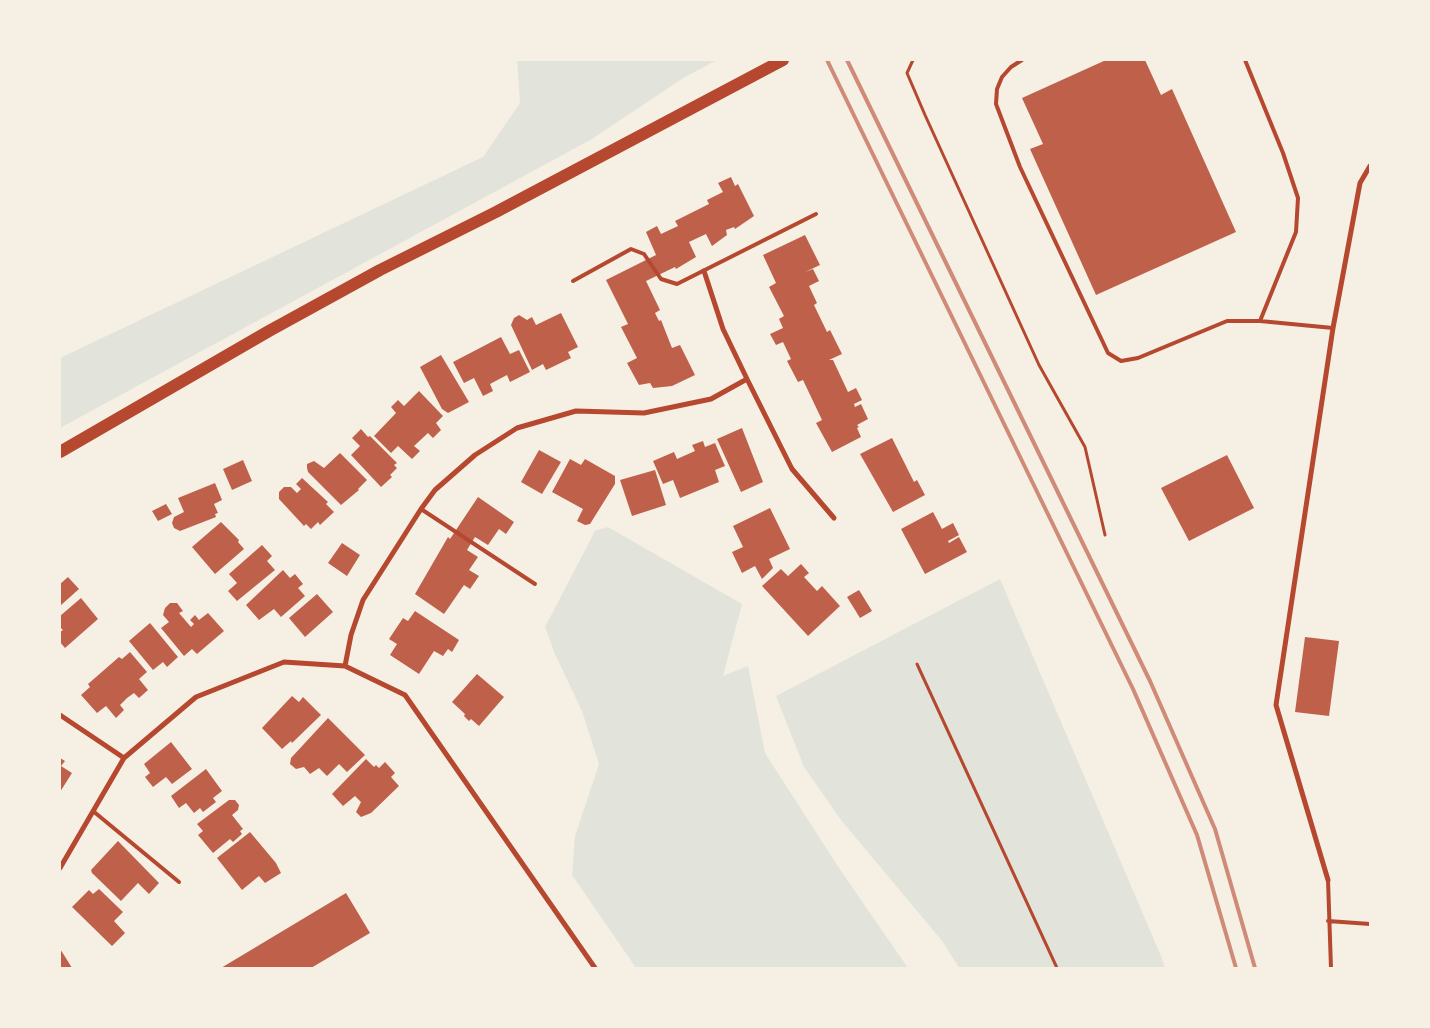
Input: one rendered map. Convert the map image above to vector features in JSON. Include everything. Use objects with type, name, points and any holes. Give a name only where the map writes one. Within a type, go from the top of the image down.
[{"type":"main road","points":[[60,452],[269,331],[380,270],[513,203],[778,62]]},
{"type":"street","points":[[1328,880],[1276,705],[1333,328],[1360,183],[1370,166]]},
{"type":"street","points":[[704,272],[723,329],[792,469],[834,518]]},
{"type":"street","points":[[345,666],[351,635],[363,600],[435,490],[475,455],[517,428],[576,411],[644,413],[711,399],[748,379]]},
{"type":"street","points":[[60,868],[124,758],[196,697],[284,662],[345,666],[405,694],[595,968]]},
{"type":"street","points":[[60,715],[124,758]]},
{"type":"lane","points":[[1022,60],[1011,67],[1002,77],[997,88],[996,104],[1020,167],[1108,353],[1121,361],[1138,358],[1227,321],[1260,321],[1333,328]]},
{"type":"lane","points":[[1245,60],[1283,153],[1298,198],[1296,232],[1260,321]]},
{"type":"lane","points":[[574,281],[631,249],[644,254],[660,279],[676,284],[704,272],[816,214]]},
{"type":"lane","points":[[421,509],[535,584]]},
{"type":"lane","points":[[93,811],[179,882]]},
{"type":"lane","points":[[1328,880],[1330,968]]},
{"type":"lane","points":[[1328,921],[1370,924]]},
{"type":"path","points":[[913,60],[907,72],[929,124],[1038,365],[1085,447],[1105,535]]},
{"type":"path","points":[[917,664],[1057,968]]},
{"type":"shaded area","points":[[517,60],[717,60],[685,77],[592,139],[60,428],[60,358],[483,157],[520,103]]},
{"type":"shaded area","points":[[608,527],[742,604],[723,676],[748,666],[765,753],[841,871],[908,968],[636,968],[572,875],[575,836],[599,764],[582,711],[555,654],[545,627],[595,531]]},
{"type":"shaded area","points":[[1000,579],[1165,968],[959,968],[943,942],[841,820],[804,767],[776,696]]},
{"type":"building","points":[[1106,60],[1145,60],[1161,95],[1172,89],[1236,232],[1096,295],[1030,149],[1043,144],[1022,98]]},
{"type":"building","points":[[731,177],[735,186],[738,184],[754,216],[735,229],[734,227],[726,230],[727,235],[712,246],[706,234],[689,242],[696,257],[676,269],[675,267],[646,281],[660,310],[655,313],[659,321],[661,320],[672,348],[680,345],[695,375],[672,386],[653,388],[650,383],[639,385],[627,363],[637,358],[621,327],[628,324],[606,280],[656,255],[646,232],[657,226],[661,234],[678,226],[675,221],[709,204],[707,200],[723,192],[718,183]]},
{"type":"building","points":[[805,235],[820,265],[805,272],[813,269],[819,281],[809,286],[817,303],[814,305],[827,332],[830,330],[842,354],[829,360],[833,360],[848,392],[856,388],[862,400],[854,404],[855,407],[861,404],[868,419],[857,425],[861,437],[832,452],[816,423],[822,420],[803,380],[798,382],[787,361],[791,359],[783,342],[776,345],[770,334],[783,328],[779,319],[784,316],[769,287],[776,283],[763,255]]},
{"type":"building","points":[[561,313],[578,347],[568,352],[571,358],[546,370],[543,364],[532,370],[511,325],[514,318],[519,315],[527,320],[532,317],[536,325]]},
{"type":"building","points":[[501,337],[510,354],[519,350],[530,372],[510,382],[507,375],[490,384],[493,391],[483,396],[474,378],[464,383],[453,362]]},
{"type":"building","points":[[441,355],[469,402],[448,413],[442,409],[420,367]]},
{"type":"building","points":[[419,391],[443,416],[436,423],[441,430],[433,438],[428,433],[414,446],[420,451],[412,459],[398,446],[391,453],[374,436],[396,413],[391,407],[398,400],[404,406]]},
{"type":"building","points":[[742,428],[763,482],[741,492],[717,439]]},
{"type":"building","points":[[361,429],[397,463],[394,465],[397,468],[390,475],[392,477],[381,487],[351,455],[360,446],[352,438]]},
{"type":"building","points":[[892,438],[914,482],[917,480],[925,495],[893,512],[860,454]]},
{"type":"building","points":[[703,441],[705,447],[715,443],[725,466],[715,470],[719,482],[680,498],[673,480],[663,484],[653,461],[674,452],[677,459],[695,451],[692,445]]},
{"type":"building","points":[[539,450],[561,462],[542,494],[521,482]]},
{"type":"building","points":[[340,453],[367,480],[359,490],[341,505],[308,472],[307,468],[307,464],[314,461],[324,468]]},
{"type":"building","points":[[1227,455],[1254,508],[1189,541],[1161,488]]},
{"type":"building","points":[[570,459],[581,465],[585,459],[615,476],[615,484],[590,524],[585,525],[577,521],[583,509],[552,492]]},
{"type":"building","points":[[243,460],[252,481],[232,490],[223,469]]},
{"type":"building","points":[[655,470],[666,505],[632,516],[620,480]]},
{"type":"building","points":[[302,478],[328,502],[326,504],[334,512],[320,525],[318,522],[311,529],[306,524],[304,526],[279,499],[279,492],[284,487],[291,487],[297,493],[301,489],[296,484]]},
{"type":"building","points":[[215,483],[222,500],[214,504],[218,513],[215,514],[216,517],[180,531],[174,528],[172,523],[174,517],[184,512],[178,498]]},
{"type":"building","points":[[478,497],[514,522],[506,534],[499,529],[488,545],[475,537],[467,550],[478,557],[469,570],[479,576],[470,589],[464,585],[444,614],[415,594],[448,537],[450,539]]},
{"type":"building","points":[[166,504],[172,514],[158,521],[152,511]]},
{"type":"building","points":[[770,508],[790,549],[769,559],[773,568],[762,579],[755,566],[742,573],[732,552],[743,547],[733,526]]},
{"type":"building","points":[[933,512],[942,529],[953,523],[959,535],[948,541],[949,543],[959,537],[967,552],[925,574],[901,529]]},
{"type":"building","points":[[221,522],[239,540],[238,542],[244,549],[215,574],[192,547]]},
{"type":"building","points":[[342,543],[360,555],[347,576],[328,563]]},
{"type":"building","points":[[262,545],[272,556],[267,561],[275,570],[237,601],[228,591],[237,583],[229,574]]},
{"type":"building","points":[[801,564],[809,573],[804,577],[817,591],[822,586],[840,606],[808,636],[762,586],[781,569],[788,576]]},
{"type":"building","points":[[283,570],[290,578],[295,574],[303,584],[298,588],[305,596],[281,617],[274,609],[259,620],[246,605]]},
{"type":"building","points":[[68,577],[79,589],[60,606],[60,584]]},
{"type":"building","points":[[859,590],[872,611],[860,618],[847,597]]},
{"type":"building","points":[[317,594],[333,612],[305,637],[289,618]]},
{"type":"building","points":[[81,598],[98,619],[65,648],[60,642],[60,632],[63,630],[60,627],[60,616]]},
{"type":"building","points":[[170,603],[177,603],[183,611],[179,613],[191,627],[194,624],[190,620],[195,615],[199,620],[208,613],[224,631],[197,654],[192,649],[184,656],[161,628],[169,622],[163,615],[165,608]]},
{"type":"building","points":[[415,611],[459,640],[452,652],[448,649],[443,656],[434,651],[419,674],[390,655],[397,644],[389,639],[403,618],[408,621]]},
{"type":"building","points":[[150,623],[178,657],[167,667],[163,662],[153,670],[129,641]]},
{"type":"building","points":[[1305,637],[1339,641],[1329,716],[1295,712]]},
{"type":"building","points":[[130,652],[147,672],[139,679],[148,690],[139,698],[134,693],[127,698],[120,705],[124,710],[116,718],[106,706],[97,713],[81,695],[90,687],[88,684],[119,657],[122,659]]},
{"type":"building","points":[[477,674],[504,697],[479,726],[471,719],[469,721],[464,716],[465,714],[452,702]]},
{"type":"building","points":[[292,696],[299,702],[303,697],[321,715],[292,743],[291,741],[282,749],[262,728]]},
{"type":"building","points":[[328,718],[365,755],[347,772],[339,764],[327,776],[319,768],[310,774],[304,767],[296,769],[290,764],[291,758]]},
{"type":"building","points":[[171,742],[192,769],[172,784],[166,777],[153,787],[145,777],[150,773],[144,764]]},
{"type":"building","points":[[60,758],[65,761],[61,766],[72,773],[60,792]]},
{"type":"building","points":[[366,759],[374,767],[376,765],[379,768],[385,762],[395,773],[391,777],[399,786],[371,813],[361,817],[356,812],[361,802],[355,796],[343,806],[332,794]]},
{"type":"building","points":[[206,769],[222,791],[213,798],[216,802],[203,812],[200,808],[194,813],[186,803],[179,808],[171,796]]},
{"type":"building","points":[[229,800],[235,800],[239,805],[238,810],[232,815],[243,829],[240,831],[242,834],[233,842],[230,839],[213,853],[198,835],[203,831],[197,824]]},
{"type":"building","points":[[250,832],[276,863],[281,873],[265,883],[259,876],[242,890],[217,858]]},
{"type":"building","points":[[118,841],[159,883],[149,894],[138,883],[121,901],[92,873],[91,870]]},
{"type":"building","points":[[99,889],[123,912],[114,921],[125,933],[112,946],[72,907],[89,890],[93,894]]},
{"type":"building","points":[[346,893],[370,933],[311,968],[221,968]]},
{"type":"building","points":[[60,949],[64,955],[72,968],[60,968]]},
{"type":"railway","points":[[827,60],[1133,689],[1197,835],[1236,968]]},
{"type":"railway","points":[[847,60],[1150,681],[1215,829],[1255,968]]}]
